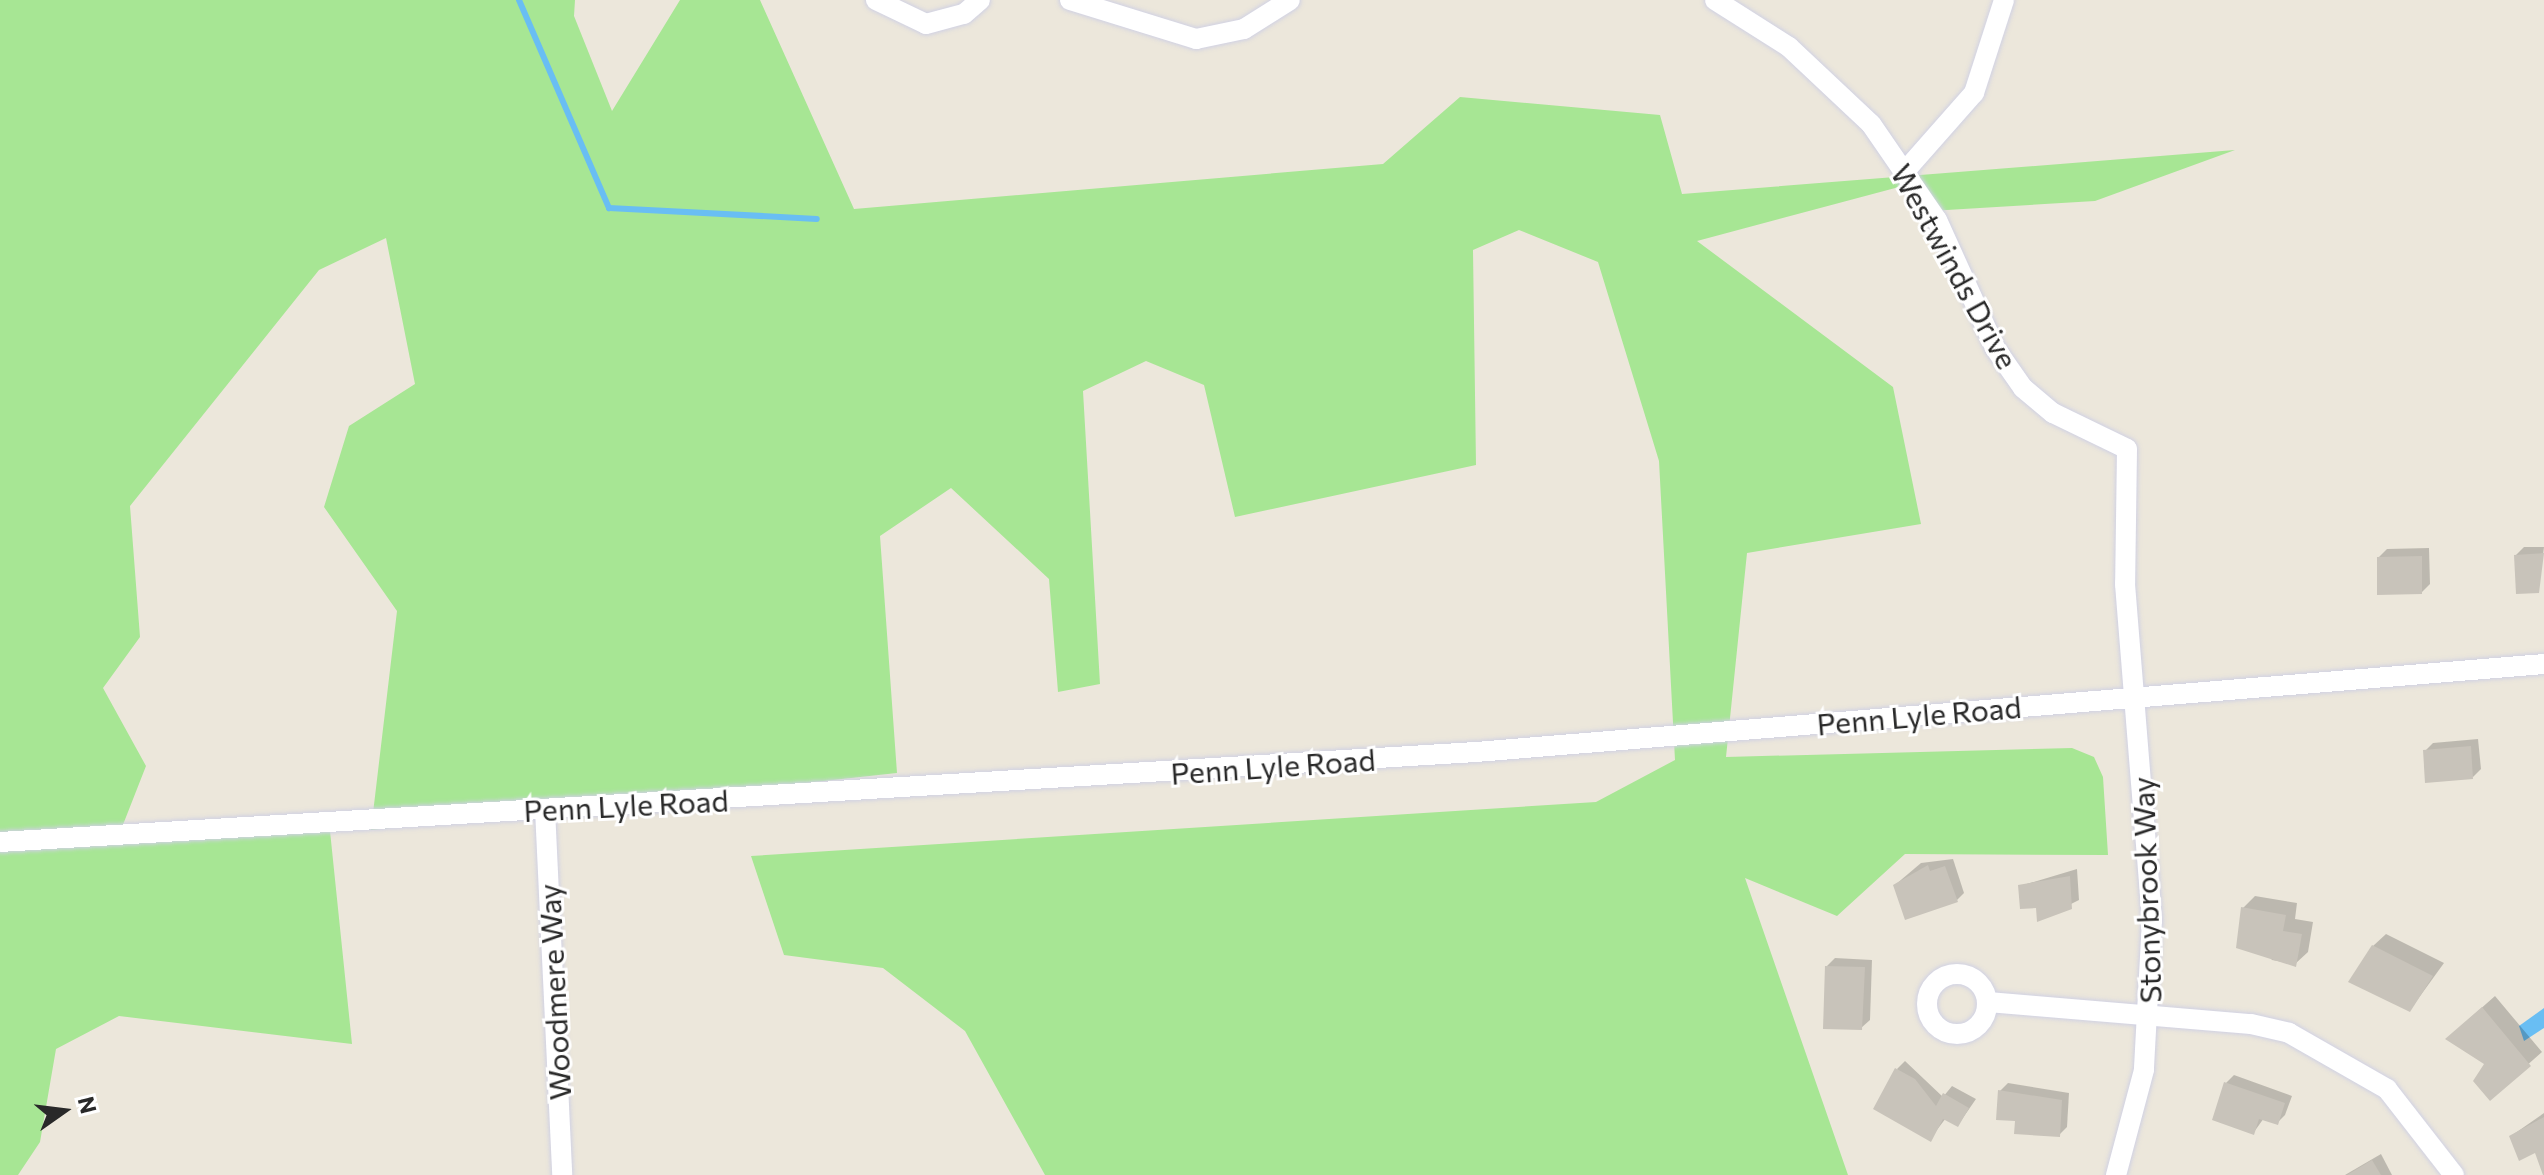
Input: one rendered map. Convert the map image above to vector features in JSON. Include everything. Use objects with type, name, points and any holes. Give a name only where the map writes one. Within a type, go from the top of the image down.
[{"type":"street","points":[[876,0],[926,24],[964,14],[980,0]]},
{"type":"street","points":[[1070,0],[1196,39],[1244,29],[1290,0]]},
{"type":"street","name":"Westwinds Drive","points":[[1715,0],[1830,82],[1906,170],[1995,348],[2023,388],[2053,413],[2127,449],[2125,584],[2136,696]]},
{"type":"street","points":[[1906,170],[1974,93],[2004,0]]},
{"type":"street","name":"Penn Lyle Road","points":[[0,842],[1476,752],[2544,664]]},
{"type":"street","name":"Stonybrook Way","points":[[2116,1175],[2150,1015],[2152,920],[2136,696]]},
{"type":"street","name":"Woodmere Way","points":[[545,809],[562,1175]]},
{"type":"street","points":[[1988,1002],[2251,1024],[2326,1048],[2395,1097],[2454,1175]]},
{"type":"green space","points":[[0,0],[575,0],[574,16],[612,111],[680,0],[760,0],[854,209],[1383,164],[1460,97],[1660,115],[1682,194],[2235,150],[2095,201],[1930,211],[1914,183],[1697,241],[1893,387],[1921,524],[1747,553],[1726,757],[2072,748],[2094,757],[2103,777],[2108,855],[1905,854],[1837,916],[1745,878],[1848,1175],[1045,1175],[965,1031],[883,968],[784,955],[751,856],[1596,802],[1675,760],[1659,461],[1598,262],[1519,230],[1473,250],[1476,465],[1235,517],[1204,385],[1146,361],[1083,391],[1100,684],[1058,692],[1049,579],[951,488],[880,536],[897,773],[371,830],[397,611],[324,507],[349,426],[415,384],[386,238],[319,270],[130,506],[140,637],[103,688],[146,766],[117,840],[330,831],[352,1044],[119,1016],[56,1049],[40,1142],[18,1175],[0,1175]]},
{"type":"water","points":[[2544,1008],[2544,1028],[2524,1041],[2519,1026]]},
{"type":"building","points":[[2544,553],[2539,593],[2516,594],[2514,555]]},
{"type":"building","points":[[2422,556],[2422,594],[2377,595],[2377,557]]},
{"type":"building","points":[[2471,746],[2473,779],[2425,783],[2423,750]]},
{"type":"building","points":[[1928,865],[1930,871],[1945,866],[1958,902],[1905,920],[1893,885]]},
{"type":"building","points":[[2070,876],[2072,909],[2037,922],[2036,908],[2020,909],[2018,885]]},
{"type":"building","points":[[2241,907],[2286,915],[2283,931],[2302,934],[2296,967],[2236,948]]},
{"type":"building","points":[[2372,945],[2433,976],[2410,1012],[2348,982]]},
{"type":"building","points":[[1825,966],[1865,967],[1862,1030],[1823,1029]]},
{"type":"building","points":[[2482,1007],[2531,1066],[2490,1101],[2473,1081],[2484,1064],[2445,1039]]},
{"type":"building","points":[[1895,1068],[1915,1079],[1936,1106],[1943,1093],[1969,1108],[1958,1127],[1943,1119],[1931,1142],[1873,1109]]},
{"type":"building","points":[[2224,1082],[2285,1103],[2278,1125],[2259,1119],[2254,1135],[2212,1120]]},
{"type":"building","points":[[1998,1090],[2062,1100],[2060,1137],[2014,1134],[2015,1121],[1996,1120]]},
{"type":"building","points":[[2544,1117],[2543,1175],[2535,1153],[2519,1161],[2509,1136]]},
{"type":"building","points":[[2372,1160],[2381,1175],[2347,1175]]},
{"type":"waterway","points":[[519,0],[609,208],[817,219]]}]
